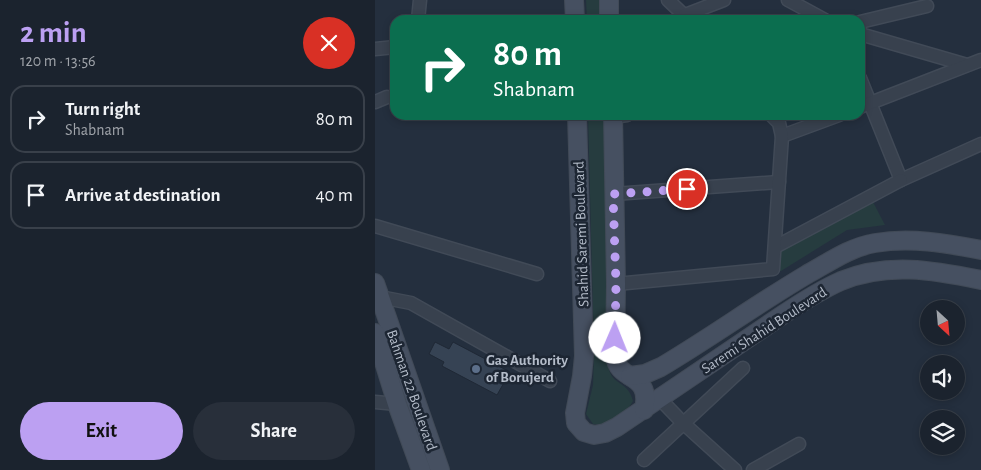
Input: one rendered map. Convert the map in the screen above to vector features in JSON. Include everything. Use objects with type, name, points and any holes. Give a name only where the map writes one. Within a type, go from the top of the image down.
[{"type":"main road","points":[[574,0],[575,15]]},
{"type":"main road","points":[[609,0],[609,15]]},
{"type":"main road","name":"Shahid Saremi Boulevard","points":[[577,120],[584,356],[582,376],[575,407],[575,419],[584,432],[599,435],[617,427],[644,410]]},
{"type":"main road","points":[[617,120],[613,194],[616,362],[622,371],[637,380],[645,390],[644,410]]},
{"type":"main road","points":[[630,376],[645,374],[661,367],[771,296],[859,247],[883,242],[913,241],[948,244],[981,250]]},
{"type":"main road","name":"Saremi Shahid Boulevard","points":[[644,410],[784,314],[812,296],[842,281],[894,269],[927,270],[981,280]]},
{"type":"main road","name":"Bahman 22 Boulevard","points":[[377,290],[439,470]]},
{"type":"main road","name":"Bahman 22 Boulevard","points":[[375,333],[397,404],[421,470]]},
{"type":"street","points":[[418,15],[419,0]]},
{"type":"street","points":[[668,0],[684,15]]},
{"type":"street","points":[[693,15],[724,0]]},
{"type":"street","points":[[788,0],[816,15]]},
{"type":"street","points":[[865,21],[927,6]]},
{"type":"street","points":[[865,35],[967,65]]},
{"type":"street","points":[[375,49],[390,48]]},
{"type":"street","points":[[901,180],[865,105],[981,60]]},
{"type":"street","points":[[616,284],[773,269],[782,136],[779,123],[776,120]]},
{"type":"street","points":[[782,136],[825,120]]},
{"type":"street","points":[[775,247],[901,180],[981,144]]},
{"type":"street","points":[[613,194],[779,182]]},
{"type":"street","points":[[375,226],[537,274]]},
{"type":"street","points":[[377,290],[411,303],[550,381]]},
{"type":"street","points":[[645,460],[743,368]]},
{"type":"street","points":[[660,399],[683,423],[735,470]]},
{"type":"street","points":[[375,402],[397,404]]},
{"type":"street","points":[[753,470],[799,444]]},
{"type":"green space","points":[[586,0],[600,0],[601,15],[587,15]]},
{"type":"green space","points":[[588,120],[605,120],[608,365],[613,377],[626,388],[633,401],[626,411],[605,424],[593,424],[586,414],[593,385],[594,351]]},
{"type":"green space","points":[[873,202],[885,225],[847,230],[781,271],[775,271],[779,248]]},
{"type":"building","name":"Gas Authority of Borujerd","points":[[435,342],[449,349],[453,342],[510,372],[497,395],[442,366],[444,362],[429,354]]},
{"type":"place","name":"Gas Authority of Borujerd","points":[[476,369]]},
{"type":"route","points":[[615,338],[616,284],[613,194],[687,189]]}]
